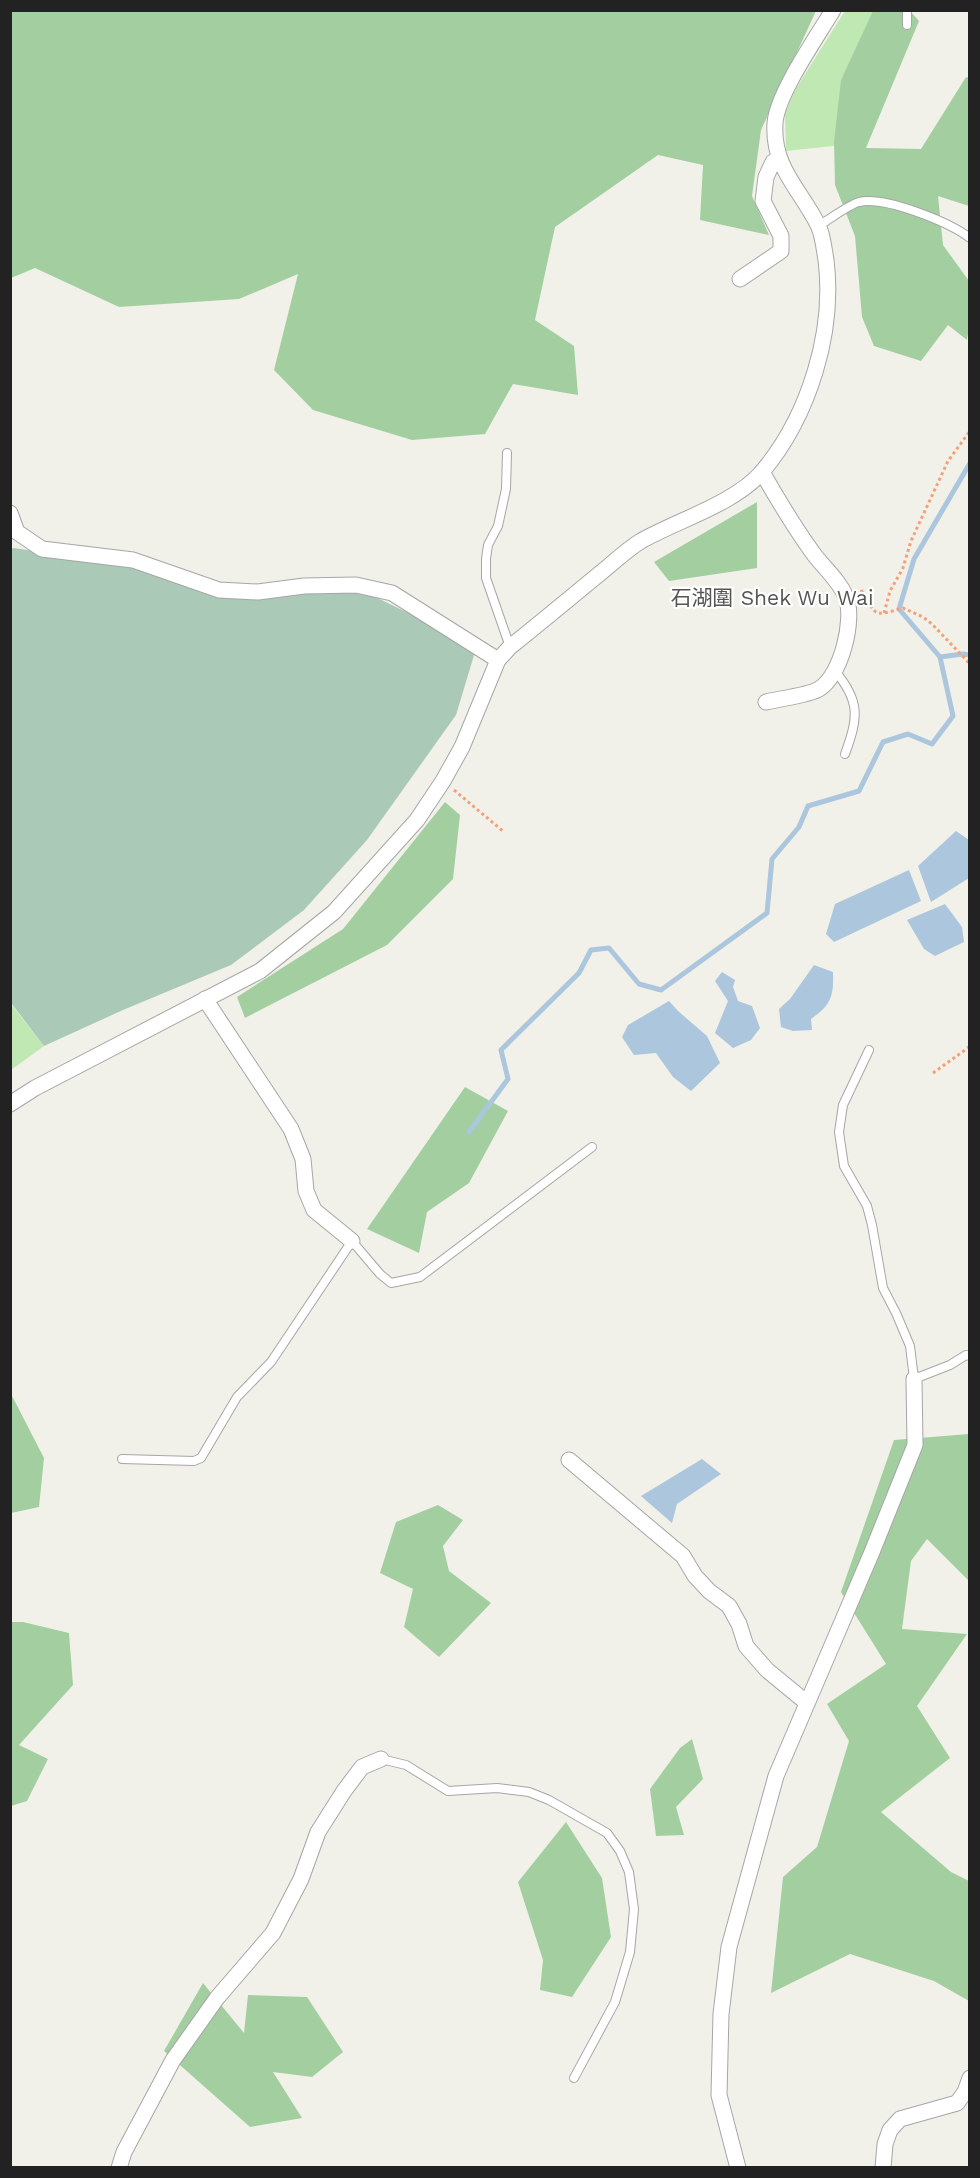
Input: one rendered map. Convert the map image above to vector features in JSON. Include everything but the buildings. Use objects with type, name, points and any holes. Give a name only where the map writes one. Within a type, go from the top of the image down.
[{"type":"street","points":[[10,1104],[35,1088],[260,971],[334,912],[417,820],[443,781],[462,747],[498,660],[510,647],[639,542],[684,521],[746,487],[762,472],[786,439],[809,391],[822,341],[829,283],[818,226],[796,192],[779,158],[775,120],[782,97],[833,10]]},
{"type":"street","points":[[740,279],[781,251],[781,236],[763,201],[766,177],[772,162],[779,158]]},
{"type":"street","points":[[762,472],[799,534],[832,575],[846,598],[848,618],[845,640],[835,671],[819,689],[766,702]]},
{"type":"street","points":[[10,513],[17,532],[42,549],[133,560],[219,590],[258,592],[304,586],[356,585],[392,592],[498,660]]},
{"type":"street","points":[[206,999],[291,1129],[303,1159],[306,1191],[314,1210],[352,1241]]},
{"type":"street","points":[[738,2168],[720,2095],[721,2014],[729,1947],[776,1776],[915,1445],[914,1379]]},
{"type":"street","points":[[569,1460],[683,1556],[695,1576],[709,1591],[729,1606],[747,1646],[767,1670],[807,1703]]},
{"type":"street","points":[[119,2168],[124,2152],[173,2060],[217,1998],[273,1933],[301,1879],[318,1832],[344,1791],[362,1767],[381,1759]]},
{"type":"street","points":[[883,2168],[885,2144],[890,2130],[900,2119],[957,2103],[965,2092],[969,2078]]},
{"type":"lane","points":[[907,10],[907,25]]},
{"type":"lane","points":[[818,226],[859,202],[891,203],[969,238]]},
{"type":"lane","points":[[507,453],[506,489],[498,526],[489,545],[486,578],[510,647]]},
{"type":"lane","points":[[835,671],[850,688],[854,702],[855,721],[845,754]]},
{"type":"lane","points":[[869,1050],[843,1105],[839,1132],[844,1166],[867,1206],[883,1288],[897,1313],[910,1346],[914,1379],[969,1356]]},
{"type":"lane","points":[[122,1459],[194,1461],[201,1458],[237,1397],[271,1362],[352,1241],[380,1274],[391,1283],[420,1277],[592,1147]]},
{"type":"lane","points":[[381,1759],[406,1765],[448,1791],[497,1788],[529,1792],[549,1800],[607,1833],[620,1851],[629,1872],[634,1909],[630,1952],[615,2002],[574,2079]]},
{"type":"path","points":[[969,431],[948,461],[910,541],[903,568],[890,591],[884,614],[903,608],[923,617],[954,646],[969,664]]},
{"type":"path","points":[[443,781],[504,832]]},
{"type":"path","points":[[933,1072],[968,1048],[969,1040]]},
{"type":"green space","points":[[11,11],[816,11],[761,130],[752,196],[769,235],[700,220],[703,165],[658,155],[555,227],[535,320],[574,346],[578,395],[513,384],[485,434],[412,440],[313,410],[274,370],[298,274],[239,299],[119,307],[35,268],[11,278]]},
{"type":"green space","points":[[845,11],[874,11],[842,145],[786,151],[785,114],[795,90]]},
{"type":"green space","points":[[873,11],[910,11],[919,21],[866,148],[921,149],[966,77],[969,78],[969,206],[938,196],[943,245],[969,281],[970,319],[967,340],[948,325],[921,361],[874,346],[862,317],[855,236],[835,185],[834,142],[841,80]]},
{"type":"green space","points":[[757,502],[757,568],[669,581],[654,562]]},
{"type":"green space","points":[[11,549],[119,560],[240,599],[359,589],[439,628],[475,652],[456,715],[367,840],[304,910],[231,965],[44,1046],[11,1003]]},
{"type":"green space","points":[[445,802],[460,815],[453,879],[387,945],[245,1018],[237,997],[343,929]]},
{"type":"green space","points":[[10,1003],[44,1046],[11,1070],[10,1070]]},
{"type":"green space","points":[[465,1087],[508,1111],[469,1183],[427,1212],[419,1253],[367,1229]]},
{"type":"green space","points":[[10,1392],[44,1458],[39,1507],[11,1513]]},
{"type":"green space","points":[[969,1434],[969,1581],[927,1539],[911,1561],[902,1629],[967,1634],[917,1706],[950,1758],[881,1812],[951,1872],[969,1881],[969,2001],[934,1981],[850,1954],[771,1993],[783,1877],[817,1847],[849,1741],[827,1704],[886,1664],[841,1592],[894,1440]]},
{"type":"green space","points":[[438,1505],[463,1520],[443,1546],[449,1571],[491,1603],[439,1657],[404,1627],[413,1589],[380,1573],[396,1522]]},
{"type":"green space","points":[[11,1622],[23,1622],[69,1633],[73,1685],[19,1745],[48,1759],[27,1801],[11,1806]]},
{"type":"green space","points":[[692,1739],[703,1779],[676,1807],[684,1835],[656,1836],[650,1789],[680,1748]]},
{"type":"green space","points":[[566,1822],[602,1878],[611,1937],[572,1997],[540,1990],[543,1960],[518,1882]]},
{"type":"green space","points":[[203,1983],[244,2033],[248,1995],[307,1997],[343,2052],[312,2077],[273,2072],[302,2118],[250,2127],[164,2051]]},
{"type":"water","points":[[956,831],[969,840],[969,878],[931,902],[918,866]]},
{"type":"water","points":[[909,870],[921,901],[834,942],[826,934],[835,904]]},
{"type":"water","points":[[945,904],[962,927],[964,942],[935,956],[924,949],[907,920]]},
{"type":"water","points":[[814,965],[833,972],[830,999],[823,1009],[811,1019],[812,1030],[793,1031],[781,1027],[779,1009],[790,999]]},
{"type":"water","points":[[722,972],[735,980],[733,987],[738,1001],[752,1006],[760,1028],[751,1040],[733,1048],[715,1033],[728,1001],[715,981]]},
{"type":"water","points":[[669,1001],[707,1036],[720,1063],[691,1091],[673,1077],[656,1053],[634,1055],[622,1037],[628,1025]]},
{"type":"water","points":[[702,1459],[721,1474],[677,1504],[672,1523],[641,1496]]},
{"type":"waterway","points":[[469,1132],[508,1079],[501,1050],[579,973],[591,950],[609,948],[639,984],[661,990],[767,913],[772,859],[799,827],[808,806],[859,791],[883,742],[908,734],[932,744],[953,716],[940,657],[899,609],[914,559],[970,463]]},
{"type":"waterway","points":[[940,657],[970,655]]},
{"type":"district","name":"石湖圍 Shek Wu Wai","points":[[772,598]]}]
